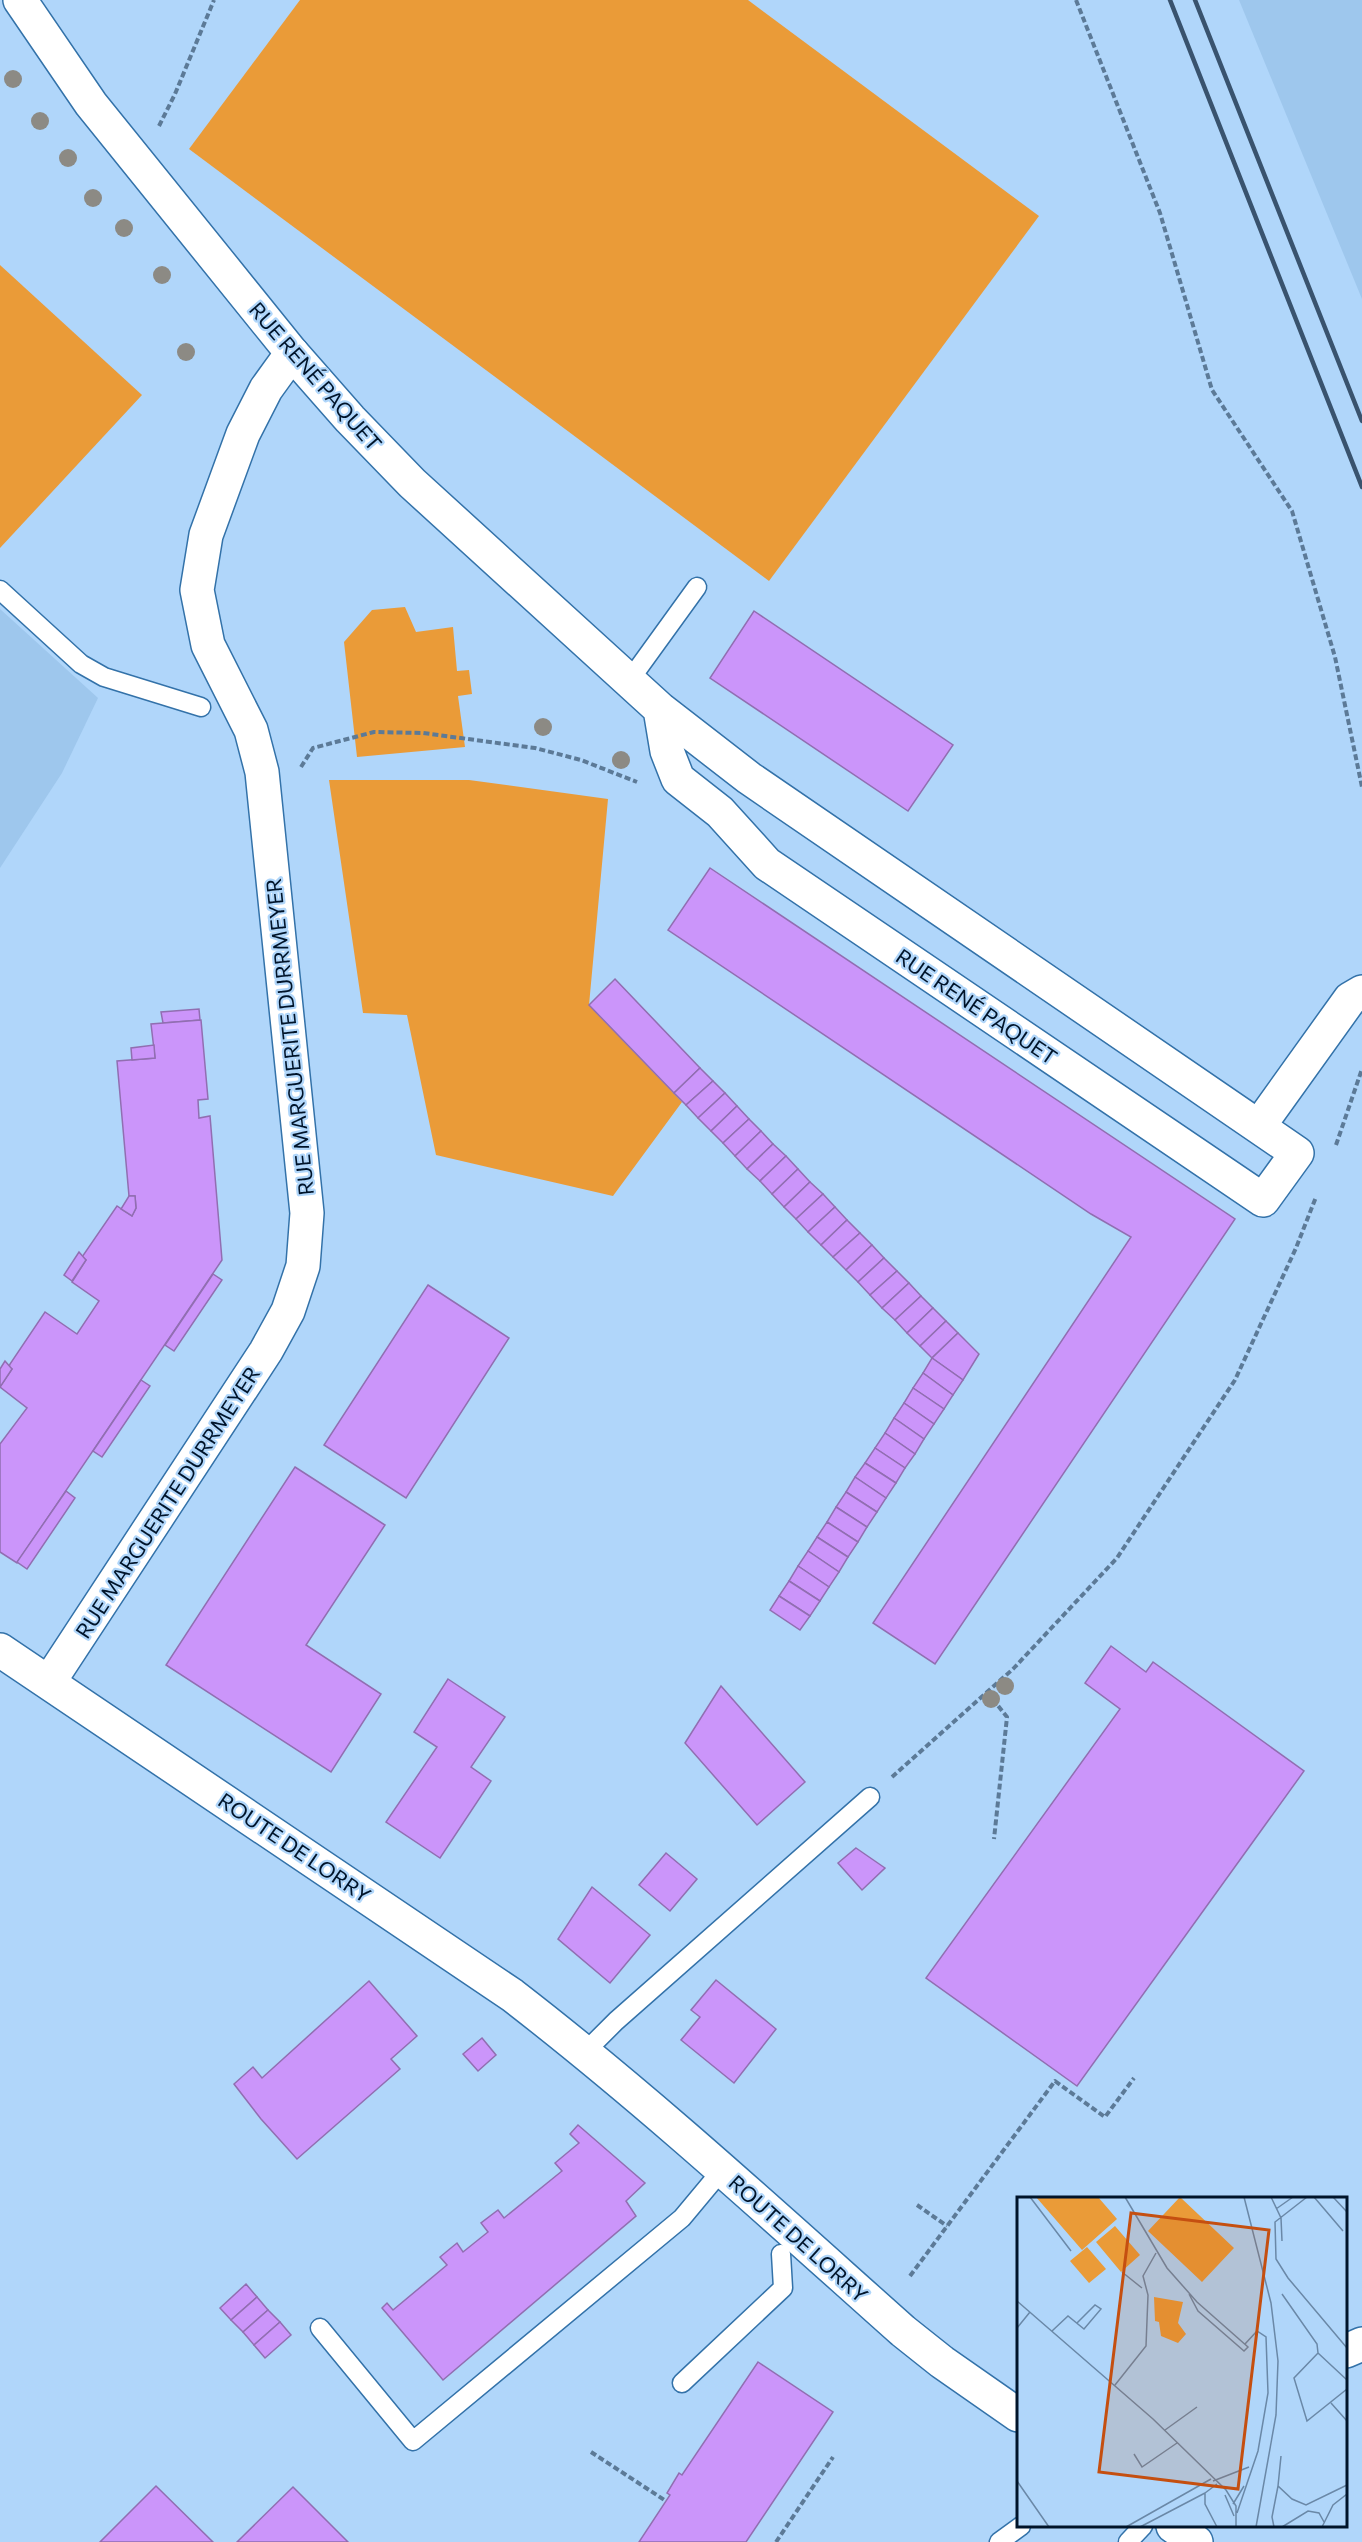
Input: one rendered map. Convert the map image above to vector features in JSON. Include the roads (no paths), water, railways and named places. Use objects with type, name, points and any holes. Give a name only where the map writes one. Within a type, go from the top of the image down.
[{"type":"street","name":"RUE RENÉ PAQUET","points":[[20,0],[90,104],[292,352],[412,483],[660,709],[749,778],[1297,1153],[1263,1200],[767,864],[720,812],[678,778],[667,751],[660,709]]},
{"type":"street","name":"RUE MARGUERITE DURRMEYER","points":[[49,1682],[266,1351],[288,1311],[303,1266],[307,1212],[262,772],[251,730],[208,645],[197,590],[206,535],[243,434],[267,390],[292,352]]},
{"type":"street","points":[[1259,1126],[1350,999],[1362,992]]},
{"type":"street","name":"ROUTE DE LORRY","points":[[0,1650],[463,1960],[585,2052],[903,2331],[942,2362],[1017,2414]]},
{"type":"street","points":[[1347,2351],[1362,2344]]},
{"type":"street","points":[[1174,2527],[1196,2542]]},
{"type":"lane","points":[[630,681],[697,587]]},
{"type":"lane","points":[[0,590],[81,664],[104,677],[201,707]]},
{"type":"lane","points":[[585,2052],[616,2020],[870,1797]]},
{"type":"lane","points":[[320,2328],[413,2441],[682,2218],[722,2170]]},
{"type":"lane","points":[[682,2383],[783,2288],[781,2254]]},
{"type":"lane","points":[[999,2542],[1020,2527]]},
{"type":"lane","points":[[1128,2542],[1142,2527]]},
{"type":"railway","points":[[1170,0],[1362,487]]},
{"type":"railway","points":[[1195,0],[1362,421]]}]
